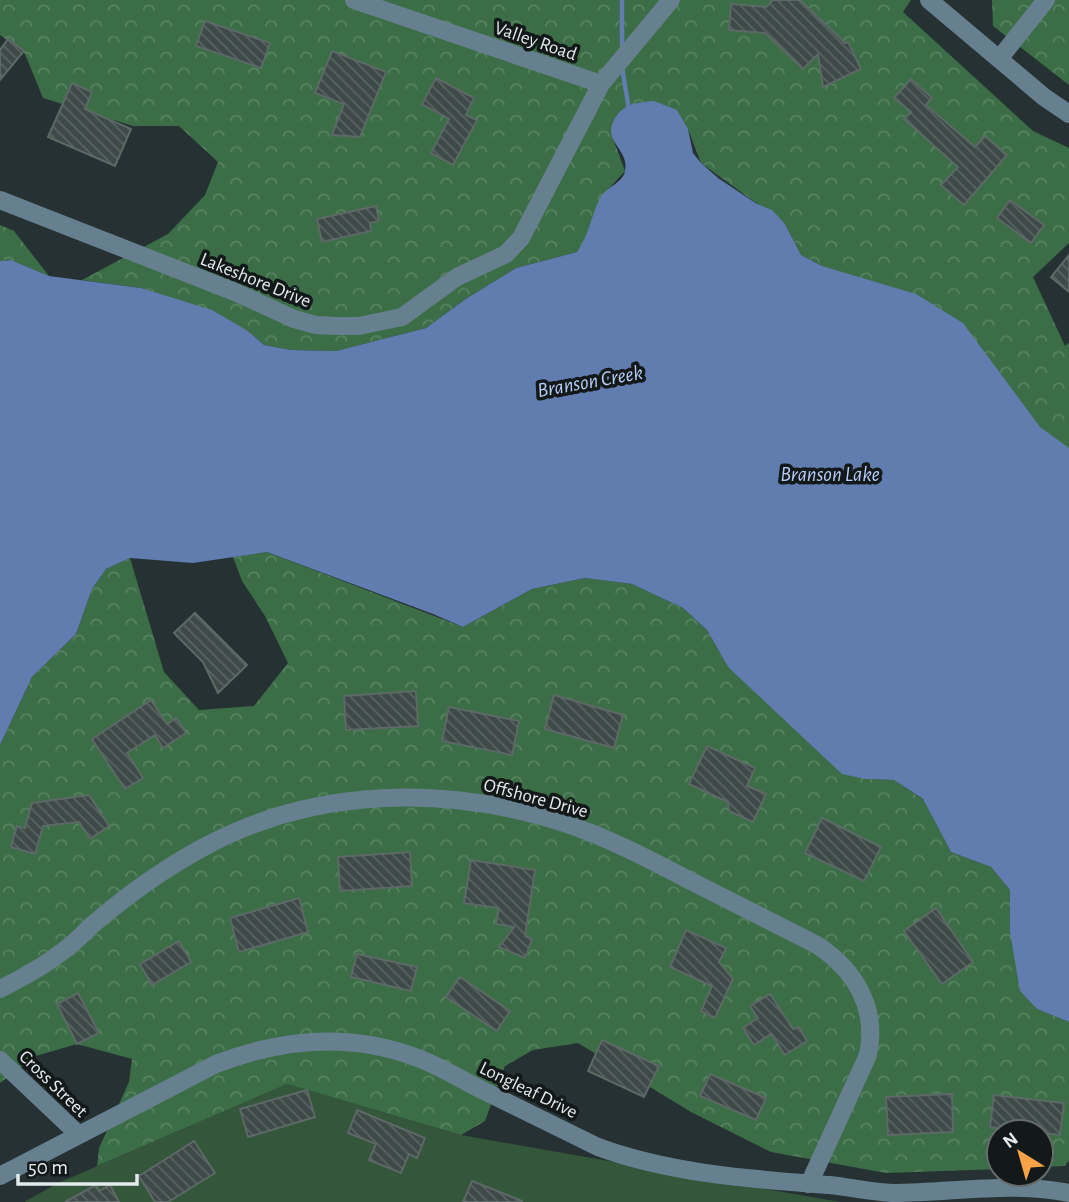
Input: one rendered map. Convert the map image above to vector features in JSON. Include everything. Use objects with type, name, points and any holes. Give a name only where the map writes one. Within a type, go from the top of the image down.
[{"type":"street","name":"Valley Road","points":[[354,0],[601,84]]},
{"type":"street","points":[[601,84],[671,0]]},
{"type":"street","points":[[929,0],[1044,97],[1069,114]]},
{"type":"street","points":[[999,58],[1046,0]]},
{"type":"street","name":"Lakeshore Drive","points":[[0,200],[235,292],[294,319],[316,325],[337,326],[380,323],[401,317],[457,277],[497,259],[514,246],[529,226],[601,84]]},
{"type":"street","name":"Offshore Drive","points":[[0,989],[58,955],[168,867],[206,846],[266,820],[329,804],[405,796],[481,802],[523,811],[606,839],[817,945],[835,957],[856,982],[869,1012],[871,1033],[868,1055],[809,1184]]},
{"type":"street","name":"Longleaf Drive","points":[[0,1176],[216,1064],[247,1052],[300,1042],[343,1041],[417,1057],[598,1147],[660,1166],[724,1176],[892,1193],[1002,1187],[1069,1193]]},
{"type":"street","name":"Cross Street","points":[[0,1060],[79,1135]]},
{"type":"green space","points":[[0,0],[911,0],[903,12],[1033,131],[1069,148],[1069,243],[1033,277],[1065,346],[1069,343],[1069,453],[822,266],[801,255],[785,224],[701,163],[688,129],[612,136],[625,171],[601,197],[587,238],[577,252],[516,268],[467,298],[426,328],[336,351],[291,350],[264,345],[248,331],[141,288],[82,280],[168,234],[205,195],[218,162],[179,126],[133,126],[43,98],[25,54],[0,35]]},
{"type":"green space","points":[[992,0],[1069,0],[1069,85],[993,26]]},
{"type":"green space","points":[[0,225],[14,231],[49,276],[11,260],[0,261]]},
{"type":"green space","points":[[267,552],[463,627],[532,589],[585,578],[632,584],[683,608],[707,630],[728,667],[865,779],[894,780],[924,800],[951,852],[991,867],[1010,890],[1010,932],[1037,1009],[1069,1022],[1069,1160],[1065,1166],[1055,1166],[1055,1118],[985,1118],[985,1169],[886,1173],[771,1152],[691,1112],[578,1043],[533,1050],[505,1066],[485,1121],[461,1135],[287,1084],[97,1166],[99,1148],[129,1082],[132,1059],[77,1044],[36,1056],[0,1083],[0,745],[32,677],[76,634],[92,589],[106,569],[130,558],[164,672],[199,710],[254,706],[288,663],[265,616],[242,581],[233,557]]},
{"type":"green space","points":[[287,1084],[461,1135],[840,1202],[24,1202],[58,1183]]},
{"type":"water","name":"Branson Lake","points":[[654,101],[677,110],[688,129],[693,153],[701,163],[757,204],[772,210],[785,224],[801,255],[822,266],[916,294],[963,323],[1040,427],[1069,448],[1069,1022],[1037,1009],[1020,991],[1010,932],[1010,890],[991,867],[951,852],[923,799],[894,780],[865,779],[842,774],[728,667],[707,630],[683,608],[632,584],[585,578],[532,589],[463,627],[267,552],[193,563],[130,558],[106,569],[92,589],[76,634],[32,677],[0,745],[0,261],[11,260],[49,276],[141,288],[212,310],[248,331],[264,345],[291,350],[336,351],[426,328],[467,298],[516,268],[577,252],[600,198],[624,175],[624,157],[611,133],[614,119],[624,108]]},
{"type":"building","points":[[773,0],[800,0],[845,43],[848,42],[861,69],[823,87],[818,54],[803,69],[765,33],[729,30],[731,4],[766,7]]},
{"type":"building","points":[[205,21],[270,43],[261,68],[196,46]]},
{"type":"building","points":[[8,39],[24,51],[0,80],[0,50]]},
{"type":"building","points":[[332,51],[386,72],[360,137],[332,135],[344,104],[315,93]]},
{"type":"building","points":[[436,78],[474,98],[466,115],[477,120],[453,165],[431,153],[449,119],[422,104]]},
{"type":"building","points":[[911,79],[932,98],[926,105],[975,147],[985,136],[1007,155],[964,205],[941,185],[958,167],[904,119],[911,112],[894,98]]},
{"type":"building","points":[[72,83],[92,92],[85,109],[131,129],[115,166],[48,137]]},
{"type":"building","points":[[1010,200],[1044,225],[1031,243],[997,218]]},
{"type":"building","points":[[376,206],[379,221],[370,223],[371,231],[322,242],[317,219]]},
{"type":"building","points":[[1069,255],[1069,292],[1051,277]]},
{"type":"building","points":[[195,613],[247,665],[218,693],[203,662],[174,633]]},
{"type":"building","points":[[416,691],[418,726],[346,730],[344,696]]},
{"type":"building","points":[[554,695],[623,715],[614,748],[545,729]]},
{"type":"building","points":[[151,700],[167,724],[176,718],[186,733],[163,748],[155,735],[127,753],[143,778],[125,789],[92,739]]},
{"type":"building","points":[[449,707],[519,721],[512,755],[442,741]]},
{"type":"building","points":[[707,746],[755,768],[747,786],[766,794],[753,822],[729,811],[728,802],[689,784]]},
{"type":"building","points":[[89,795],[109,826],[90,839],[79,822],[43,826],[35,854],[11,847],[17,826],[25,828],[32,803]]},
{"type":"building","points":[[822,818],[881,847],[864,881],[805,853]]},
{"type":"building","points":[[410,852],[412,886],[340,891],[338,857]]},
{"type":"building","points":[[471,860],[535,870],[525,936],[532,939],[525,958],[499,947],[514,927],[496,924],[499,908],[464,903]]},
{"type":"building","points":[[299,898],[308,932],[239,952],[230,918]]},
{"type":"building","points":[[936,908],[973,962],[942,984],[904,931]]},
{"type":"building","points":[[686,930],[726,948],[719,962],[733,979],[715,1018],[701,1011],[712,986],[670,967]]},
{"type":"building","points":[[179,941],[191,962],[152,985],[140,964]]},
{"type":"building","points":[[357,954],[417,967],[411,991],[351,977]]},
{"type":"building","points":[[460,977],[510,1011],[497,1031],[446,997]]},
{"type":"building","points":[[78,993],[99,1033],[77,1044],[57,1004]]},
{"type":"building","points":[[770,994],[793,1029],[799,1027],[807,1041],[785,1055],[771,1034],[754,1045],[743,1028],[758,1018],[750,1006]]},
{"type":"building","points":[[602,1040],[659,1066],[644,1097],[588,1071]]},
{"type":"building","points":[[710,1074],[766,1098],[756,1120],[700,1096]]},
{"type":"building","points":[[307,1090],[315,1117],[248,1137],[240,1109]]},
{"type":"building","points":[[952,1094],[953,1132],[888,1135],[886,1097]]},
{"type":"building","points":[[994,1095],[1064,1103],[1060,1135],[1055,1134],[1055,1118],[991,1118]]},
{"type":"building","points":[[357,1110],[425,1138],[417,1158],[409,1154],[401,1173],[369,1160],[376,1144],[348,1133]]},
{"type":"building","points":[[194,1141],[215,1173],[168,1202],[155,1202],[139,1176]]},
{"type":"building","points":[[472,1181],[522,1201],[522,1202],[463,1202]]},
{"type":"building","points":[[96,1185],[99,1191],[110,1185],[119,1202],[65,1202]]},
{"type":"waterway","points":[[622,0],[622,48]]},
{"type":"waterway","points":[[622,67],[629,110]]},
{"type":"water label","name":"Branson Creek","points":[[590,381]]}]
